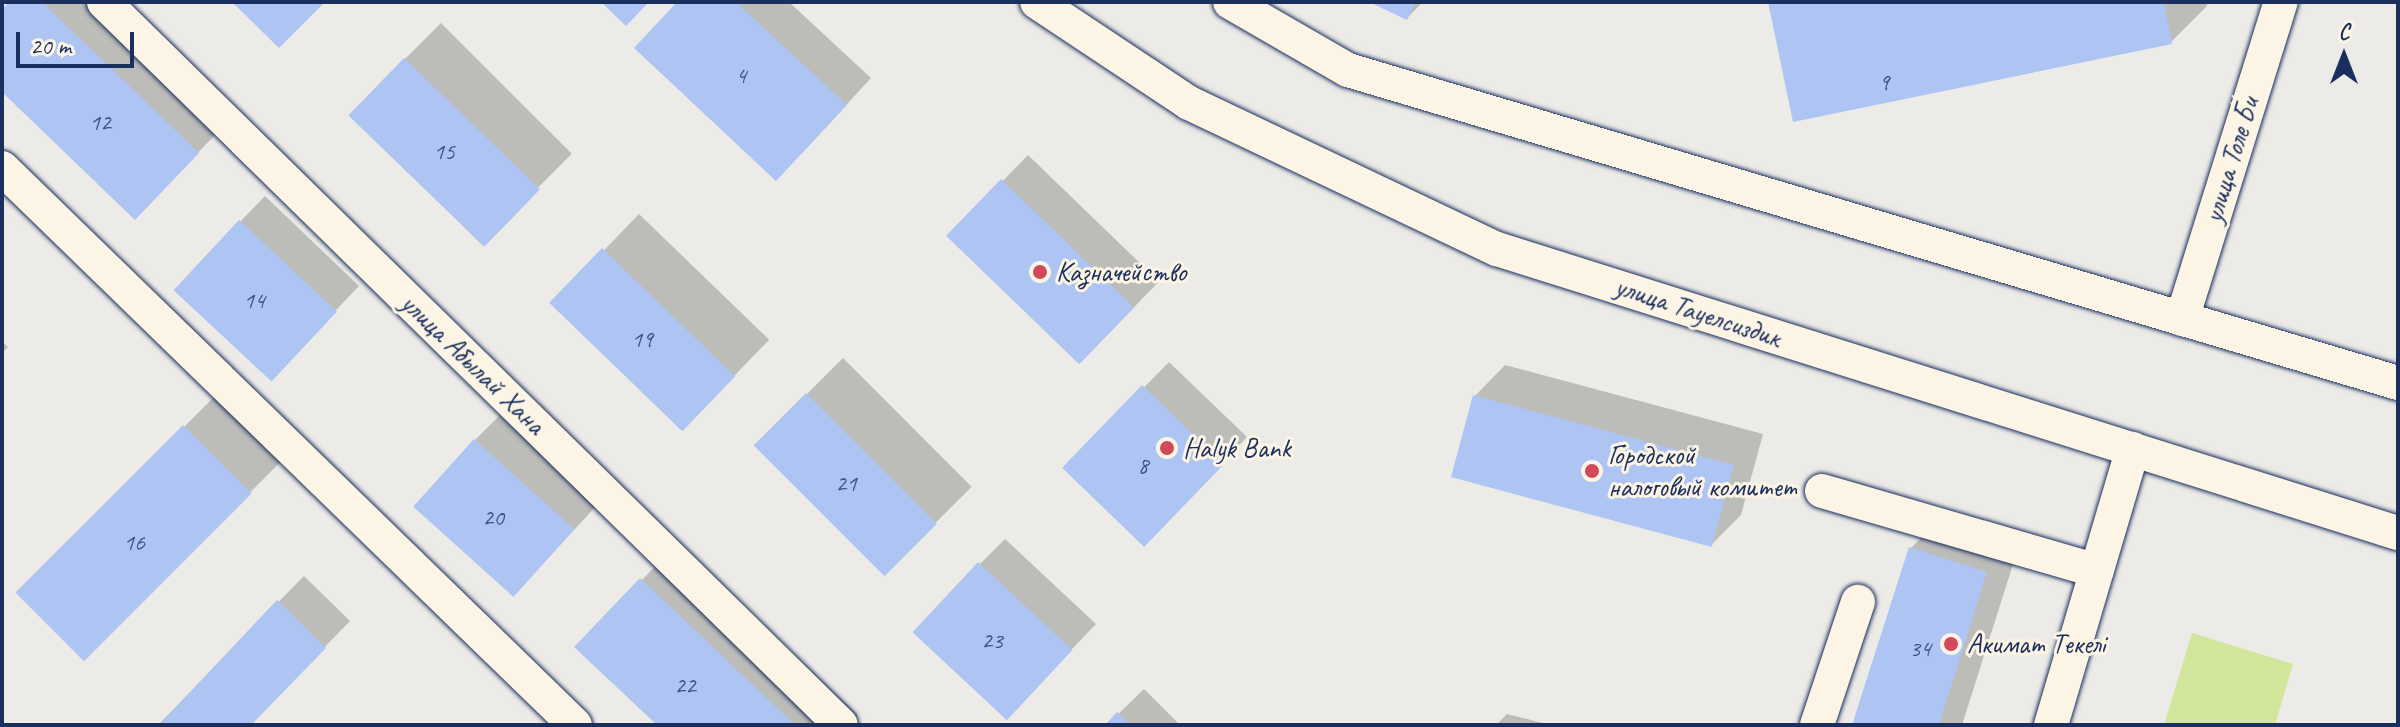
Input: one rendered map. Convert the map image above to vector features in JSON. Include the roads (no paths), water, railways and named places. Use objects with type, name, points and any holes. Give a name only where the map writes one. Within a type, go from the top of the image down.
[{"type":"street","name":"улица Абылай Хана","points":[[104,2],[841,725]]},
{"type":"street","name":"улица Тауелсиздик","points":[[1037,2],[1189,103],[1497,249],[2398,533]]},
{"type":"street","points":[[1230,2],[1348,70],[2398,383]]},
{"type":"street","name":"улица Толе Би","points":[[2182,319],[2281,2]]},
{"type":"street","points":[[2,168],[575,725]]},
{"type":"street","points":[[2051,725],[2133,449]]},
{"type":"street","points":[[1822,491],[2097,571]]},
{"type":"street","points":[[1817,725],[1858,602]]},
{"type":"place","name":"Казначейство","points":[[1040,272]]},
{"type":"place","name":"Halyk Bank","points":[[1167,448]]},
{"type":"place","name":"Городской налоговый комитет","points":[[1592,471]]},
{"type":"place","name":"Акимат Текелі","points":[[1951,644]]}]
